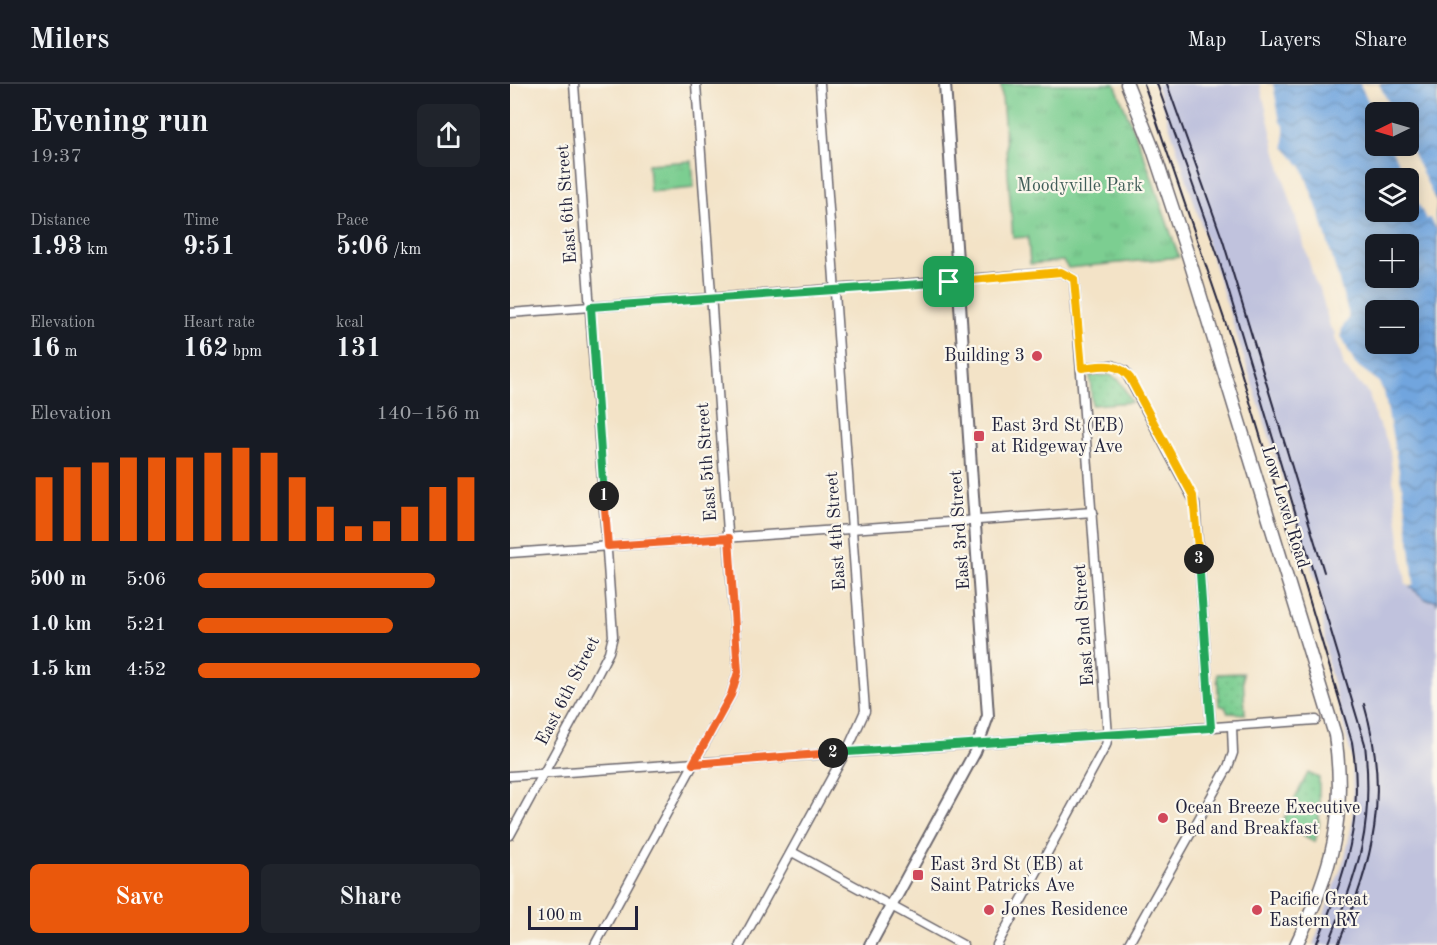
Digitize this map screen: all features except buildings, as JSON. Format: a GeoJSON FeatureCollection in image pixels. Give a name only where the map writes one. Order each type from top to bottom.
{"type":"FeatureCollection","features":[{"type":"Feature","properties":{"kind":"main road","name":"Low Level Road"},"geometry":{"type":"LineString","coordinates":[[1127,84],[1152,149],[1191,265],[1335,735],[1341,786],[1337,837],[1319,899],[1296,945]]}},
{"type":"Feature","properties":{"kind":"street","name":"East 6th Street"},"geometry":{"type":"LineString","coordinates":[[510,835],[612,644],[614,629],[574,84]]}},
{"type":"Feature","properties":{"kind":"street","name":"East 5th Street"},"geometry":{"type":"LineString","coordinates":[[595,945],[731,695],[738,672],[696,84]]}},
{"type":"Feature","properties":{"kind":"street","name":"East 4th Street"},"geometry":{"type":"LineString","coordinates":[[740,945],[792,852],[865,711],[820,84]]}},
{"type":"Feature","properties":{"kind":"street","name":"East 3rd Street"},"geometry":{"type":"LineString","coordinates":[[870,945],[980,742],[989,705],[945,84]]}},
{"type":"Feature","properties":{"kind":"street","name":"East 2nd Street"},"geometry":{"type":"LineString","coordinates":[[959,281],[1061,272],[1071,277],[1076,283],[1108,736],[1106,745],[997,945]]}},
{"type":"Feature","properties":{"kind":"street"},"geometry":{"type":"LineString","coordinates":[[510,313],[959,281]]}},
{"type":"Feature","properties":{"kind":"street"},"geometry":{"type":"LineString","coordinates":[[1082,368],[1112,364],[1125,371],[1193,496],[1211,728]]}},
{"type":"Feature","properties":{"kind":"street"},"geometry":{"type":"LineString","coordinates":[[510,553],[1093,512]]}},
{"type":"Feature","properties":{"kind":"street"},"geometry":{"type":"LineString","coordinates":[[510,776],[1316,720]]}},
{"type":"Feature","properties":{"kind":"street"},"geometry":{"type":"LineString","coordinates":[[1128,945],[1228,767],[1233,753],[1232,727]]}},
{"type":"Feature","properties":{"kind":"street"},"geometry":{"type":"LineString","coordinates":[[792,852],[963,945]]}},
{"type":"Feature","properties":{"kind":"shaded area"},"geometry":{"type":"Polygon","coordinates":[[[1156,84],[1260,84],[1276,153],[1316,285],[1320,289],[1330,327],[1336,334],[1344,367],[1369,394],[1375,416],[1393,453],[1437,604],[1437,945],[1313,945],[1345,857],[1353,820],[1352,758],[1327,660],[1320,594],[1156,84]]]}},
{"type":"Feature","properties":{"kind":"green space","name":"Moodyville Park"},"geometry":{"type":"Polygon","coordinates":[[[1001,84],[1115,84],[1146,161],[1179,257],[1068,268],[1063,261],[1030,264],[1028,237],[1013,238],[1001,84]]]}},
{"type":"Feature","properties":{"kind":"green space"},"geometry":{"type":"Polygon","coordinates":[[[692,161],[694,188],[650,192],[648,164],[692,161]]]}},
{"type":"Feature","properties":{"kind":"green space"},"geometry":{"type":"Polygon","coordinates":[[[1110,375],[1119,380],[1132,402],[1092,405],[1090,376],[1110,375]]]}},
{"type":"Feature","properties":{"kind":"green space"},"geometry":{"type":"Polygon","coordinates":[[[1243,673],[1245,714],[1228,713],[1225,707],[1219,705],[1217,674],[1243,673]]]}},
{"type":"Feature","properties":{"kind":"green space"},"geometry":{"type":"Polygon","coordinates":[[[1308,773],[1319,778],[1319,825],[1315,842],[1282,823],[1308,773]]]}},
{"type":"Feature","properties":{"kind":"water"},"geometry":{"type":"Polygon","coordinates":[[[1268,84],[1437,84],[1437,604],[1436,600],[1427,600],[1410,587],[1398,487],[1378,392],[1350,365],[1336,334],[1342,319],[1296,164],[1284,153],[1268,84]]]}},
{"type":"Feature","properties":{"kind":"pier"},"geometry":{"type":"Polygon","coordinates":[[[1265,84],[1273,84],[1280,122],[1284,126],[1284,147],[1302,167],[1321,219],[1348,312],[1348,319],[1342,328],[1341,336],[1355,364],[1378,381],[1384,392],[1405,503],[1414,584],[1410,587],[1406,584],[1390,453],[1375,393],[1358,374],[1347,367],[1334,336],[1340,315],[1293,166],[1279,150],[1265,84]]]}},
{"type":"Feature","properties":{"kind":"pier"},"geometry":{"type":"Polygon","coordinates":[[[1360,84],[1379,84],[1388,102],[1369,102],[1360,84]]]}},
{"type":"Feature","properties":{"kind":"pier"},"geometry":{"type":"Polygon","coordinates":[[[1395,156],[1414,156],[1437,204],[1435,216],[1437,230],[1430,218],[1426,219],[1419,205],[1419,168],[1401,168],[1395,156]]]}},
{"type":"Feature","properties":{"kind":"railway"},"geometry":{"type":"LineString","coordinates":[[1144,84],[1233,345],[1352,742],[1356,797],[1350,846],[1336,894],[1316,945]]}},
{"type":"Feature","properties":{"kind":"railway"},"geometry":{"type":"LineString","coordinates":[[1157,84],[1218,256],[1365,744],[1367,800],[1362,848],[1328,945]]}},
{"type":"Feature","properties":{"kind":"railway"},"geometry":{"type":"LineString","coordinates":[[1167,84],[1223,241],[1324,572]]}},
{"type":"Feature","properties":{"kind":"railway"},"geometry":{"type":"LineString","coordinates":[[1338,945],[1361,884],[1374,827],[1377,798],[1376,768],[1364,704]]}},
{"type":"Feature","properties":{"kind":"place","name":"Building 3"},"geometry":{"type":"Point","coordinates":[1037,356]}},
{"type":"Feature","properties":{"kind":"place","name":"East 3rd St (EB) at Ridgeway Ave"},"geometry":{"type":"Point","coordinates":[979,436]}},
{"type":"Feature","properties":{"kind":"place","name":"Ocean Breeze Executive Bed and Breakfast"},"geometry":{"type":"Point","coordinates":[1163,818]}},
{"type":"Feature","properties":{"kind":"place","name":"East 3rd St (EB) at Saint Patricks Ave"},"geometry":{"type":"Point","coordinates":[918,875]}},
{"type":"Feature","properties":{"kind":"place","name":"Jones Residence"},"geometry":{"type":"Point","coordinates":[989,910]}},
{"type":"Feature","properties":{"kind":"place","name":"Pacific Great Eastern RY"},"geometry":{"type":"Point","coordinates":[1257,910]}},
{"type":"Feature","properties":{"kind":"route"},"geometry":{"type":"LineString","coordinates":[[1061,272],[1074,279],[1082,368],[1112,364],[1125,371],[1193,496],[1211,728],[980,742],[693,764],[737,680],[738,657],[729,538],[608,546],[591,307],[949,282],[1061,272]]}}]}
